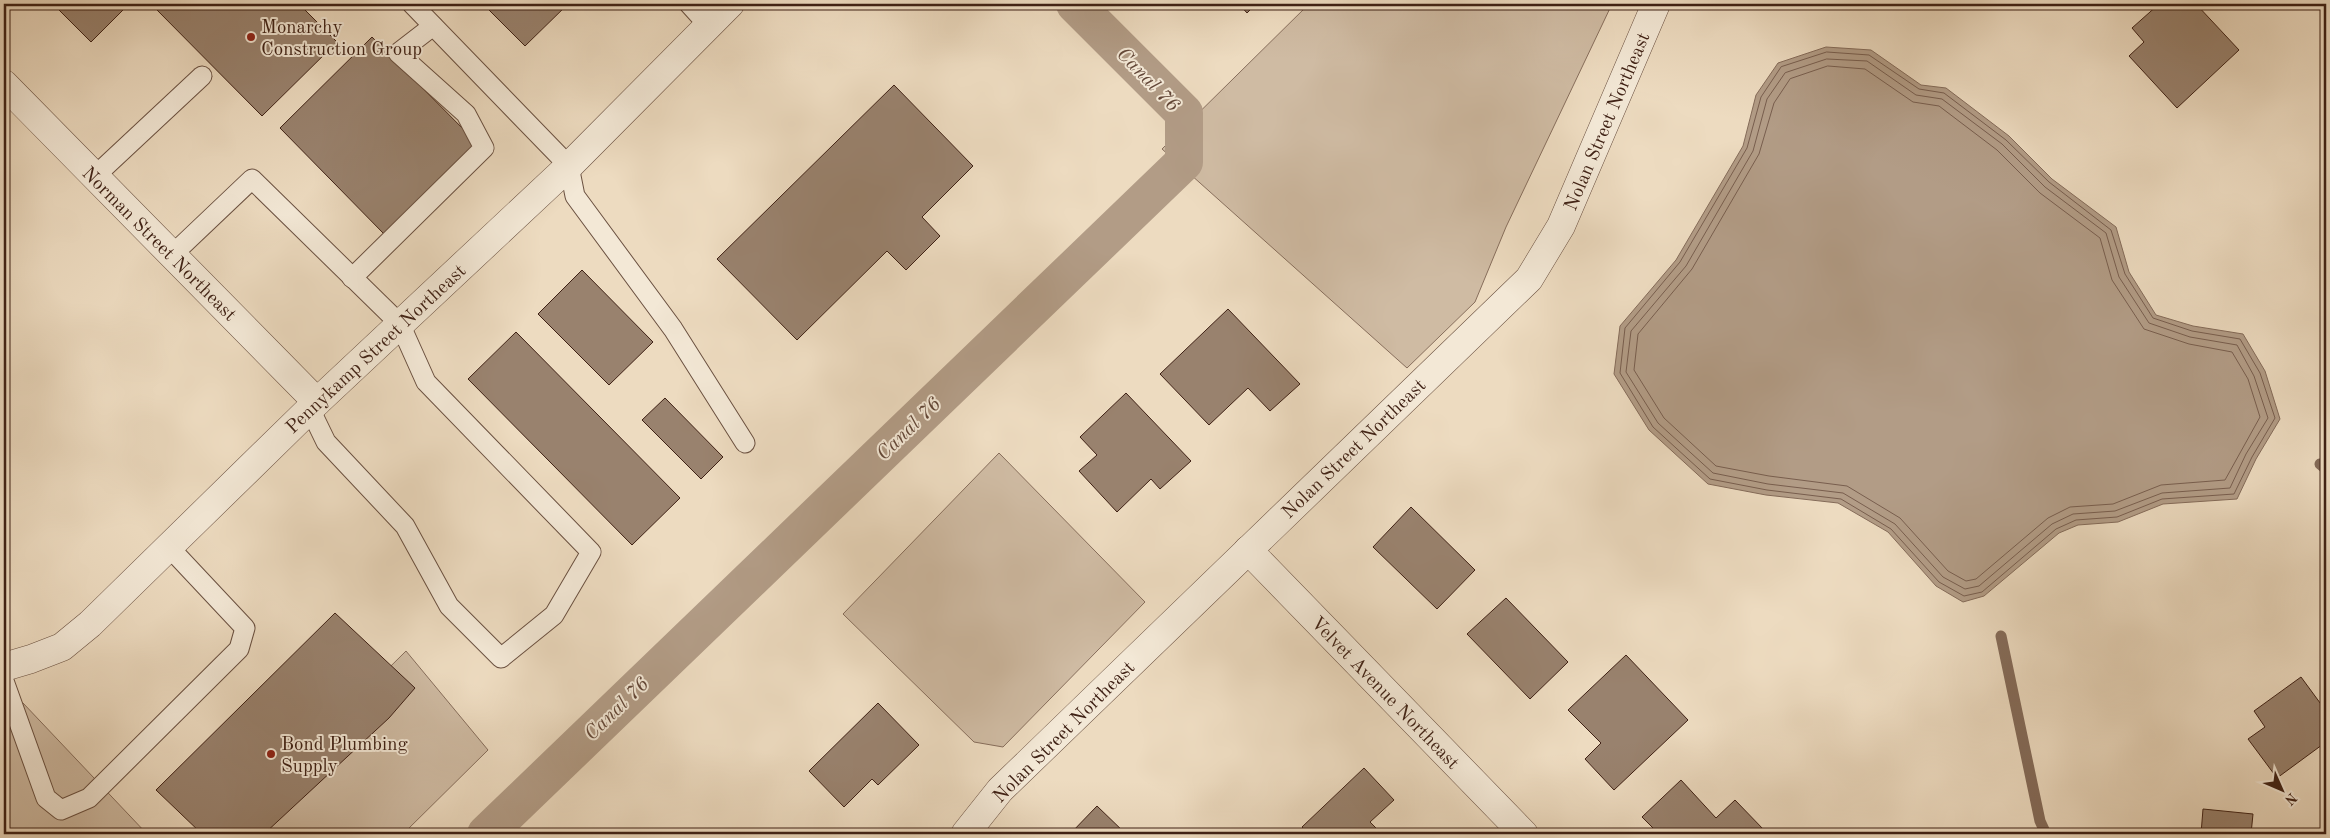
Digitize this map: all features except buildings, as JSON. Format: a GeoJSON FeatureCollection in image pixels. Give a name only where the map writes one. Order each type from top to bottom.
{"type":"FeatureCollection","features":[{"type":"Feature","properties":{"kind":"street","name":"Pennykamp Street Northeast"},"geometry":{"type":"LineString","coordinates":[[4,667],[31,660],[62,647],[90,624],[313,406],[568,166],[730,4]]}},
{"type":"Feature","properties":{"kind":"street","name":"Nolan Street Northeast"},"geometry":{"type":"LineString","coordinates":[[965,834],[1000,790],[1529,279],[1561,226],[1656,4]]}},
{"type":"Feature","properties":{"kind":"street","name":"Norman Street Northeast"},"geometry":{"type":"LineString","coordinates":[[4,84],[172,256],[313,406]]}},
{"type":"Feature","properties":{"kind":"street","name":"Velvet Avenue Northeast"},"geometry":{"type":"LineString","coordinates":[[1248,550],[1524,834]]}},
{"type":"Feature","properties":{"kind":"lane"},"geometry":{"type":"LineString","coordinates":[[412,4],[568,166],[575,196],[673,328],[745,443]]}},
{"type":"Feature","properties":{"kind":"lane"},"geometry":{"type":"LineString","coordinates":[[689,4],[708,25]]}},
{"type":"Feature","properties":{"kind":"lane"},"geometry":{"type":"LineString","coordinates":[[352,278],[484,148],[466,114],[398,53],[434,26]]}},
{"type":"Feature","properties":{"kind":"lane"},"geometry":{"type":"LineString","coordinates":[[95,176],[202,76]]}},
{"type":"Feature","properties":{"kind":"lane"},"geometry":{"type":"LineString","coordinates":[[172,256],[252,180],[400,324],[426,382],[591,552],[554,615],[501,658],[449,606],[405,526],[326,442],[313,406]]}},
{"type":"Feature","properties":{"kind":"lane"},"geometry":{"type":"LineString","coordinates":[[4,681],[46,798],[61,810],[89,798],[239,649],[245,628],[169,547]]}},
{"type":"Feature","properties":{"kind":"shaded area"},"geometry":{"type":"Polygon","coordinates":[[[1309,4],[1612,4],[1506,227],[1475,302],[1407,368],[1162,149],[1309,4]]]}},
{"type":"Feature","properties":{"kind":"shaded area"},"geometry":{"type":"Polygon","coordinates":[[[999,453],[1145,602],[1003,747],[974,742],[843,614],[999,453]]]}},
{"type":"Feature","properties":{"kind":"shaded area"},"geometry":{"type":"Polygon","coordinates":[[[406,651],[488,750],[403,834],[221,834],[406,651]]]}},
{"type":"Feature","properties":{"kind":"shaded area"},"geometry":{"type":"Polygon","coordinates":[[[4,703],[23,703],[147,834],[4,834],[4,703]]]}},
{"type":"Feature","properties":{"kind":"water"},"geometry":{"type":"Polygon","coordinates":[[[1826,47],[1871,50],[1921,85],[1946,88],[2009,136],[2052,179],[2116,227],[2129,272],[2156,315],[2193,326],[2243,334],[2265,371],[2280,419],[2256,459],[2237,499],[2163,504],[2118,522],[2078,525],[2059,533],[1984,596],[1963,602],[1936,586],[1888,532],[1838,503],[1766,495],[1708,484],[1649,430],[1614,374],[1620,326],[1676,260],[1743,146],[1756,95],[1778,63],[1826,47]]]}},
{"type":"Feature","properties":{"kind":"waterway","name":"Canal 76"},"geometry":{"type":"LineString","coordinates":[[486,834],[1184,162],[1184,113],[1075,4]]}},
{"type":"Feature","properties":{"kind":"waterway"},"geometry":{"type":"LineString","coordinates":[[2320,464],[2326,469]]}},
{"type":"Feature","properties":{"kind":"waterway"},"geometry":{"type":"LineString","coordinates":[[2001,636],[2040,821],[2046,834]]}},
{"type":"Feature","properties":{"kind":"place","name":"Monarchy Construction Group"},"geometry":{"type":"Point","coordinates":[251,37]}},
{"type":"Feature","properties":{"kind":"place","name":"Bond Plumbing Supply"},"geometry":{"type":"Point","coordinates":[271,754]}}]}
